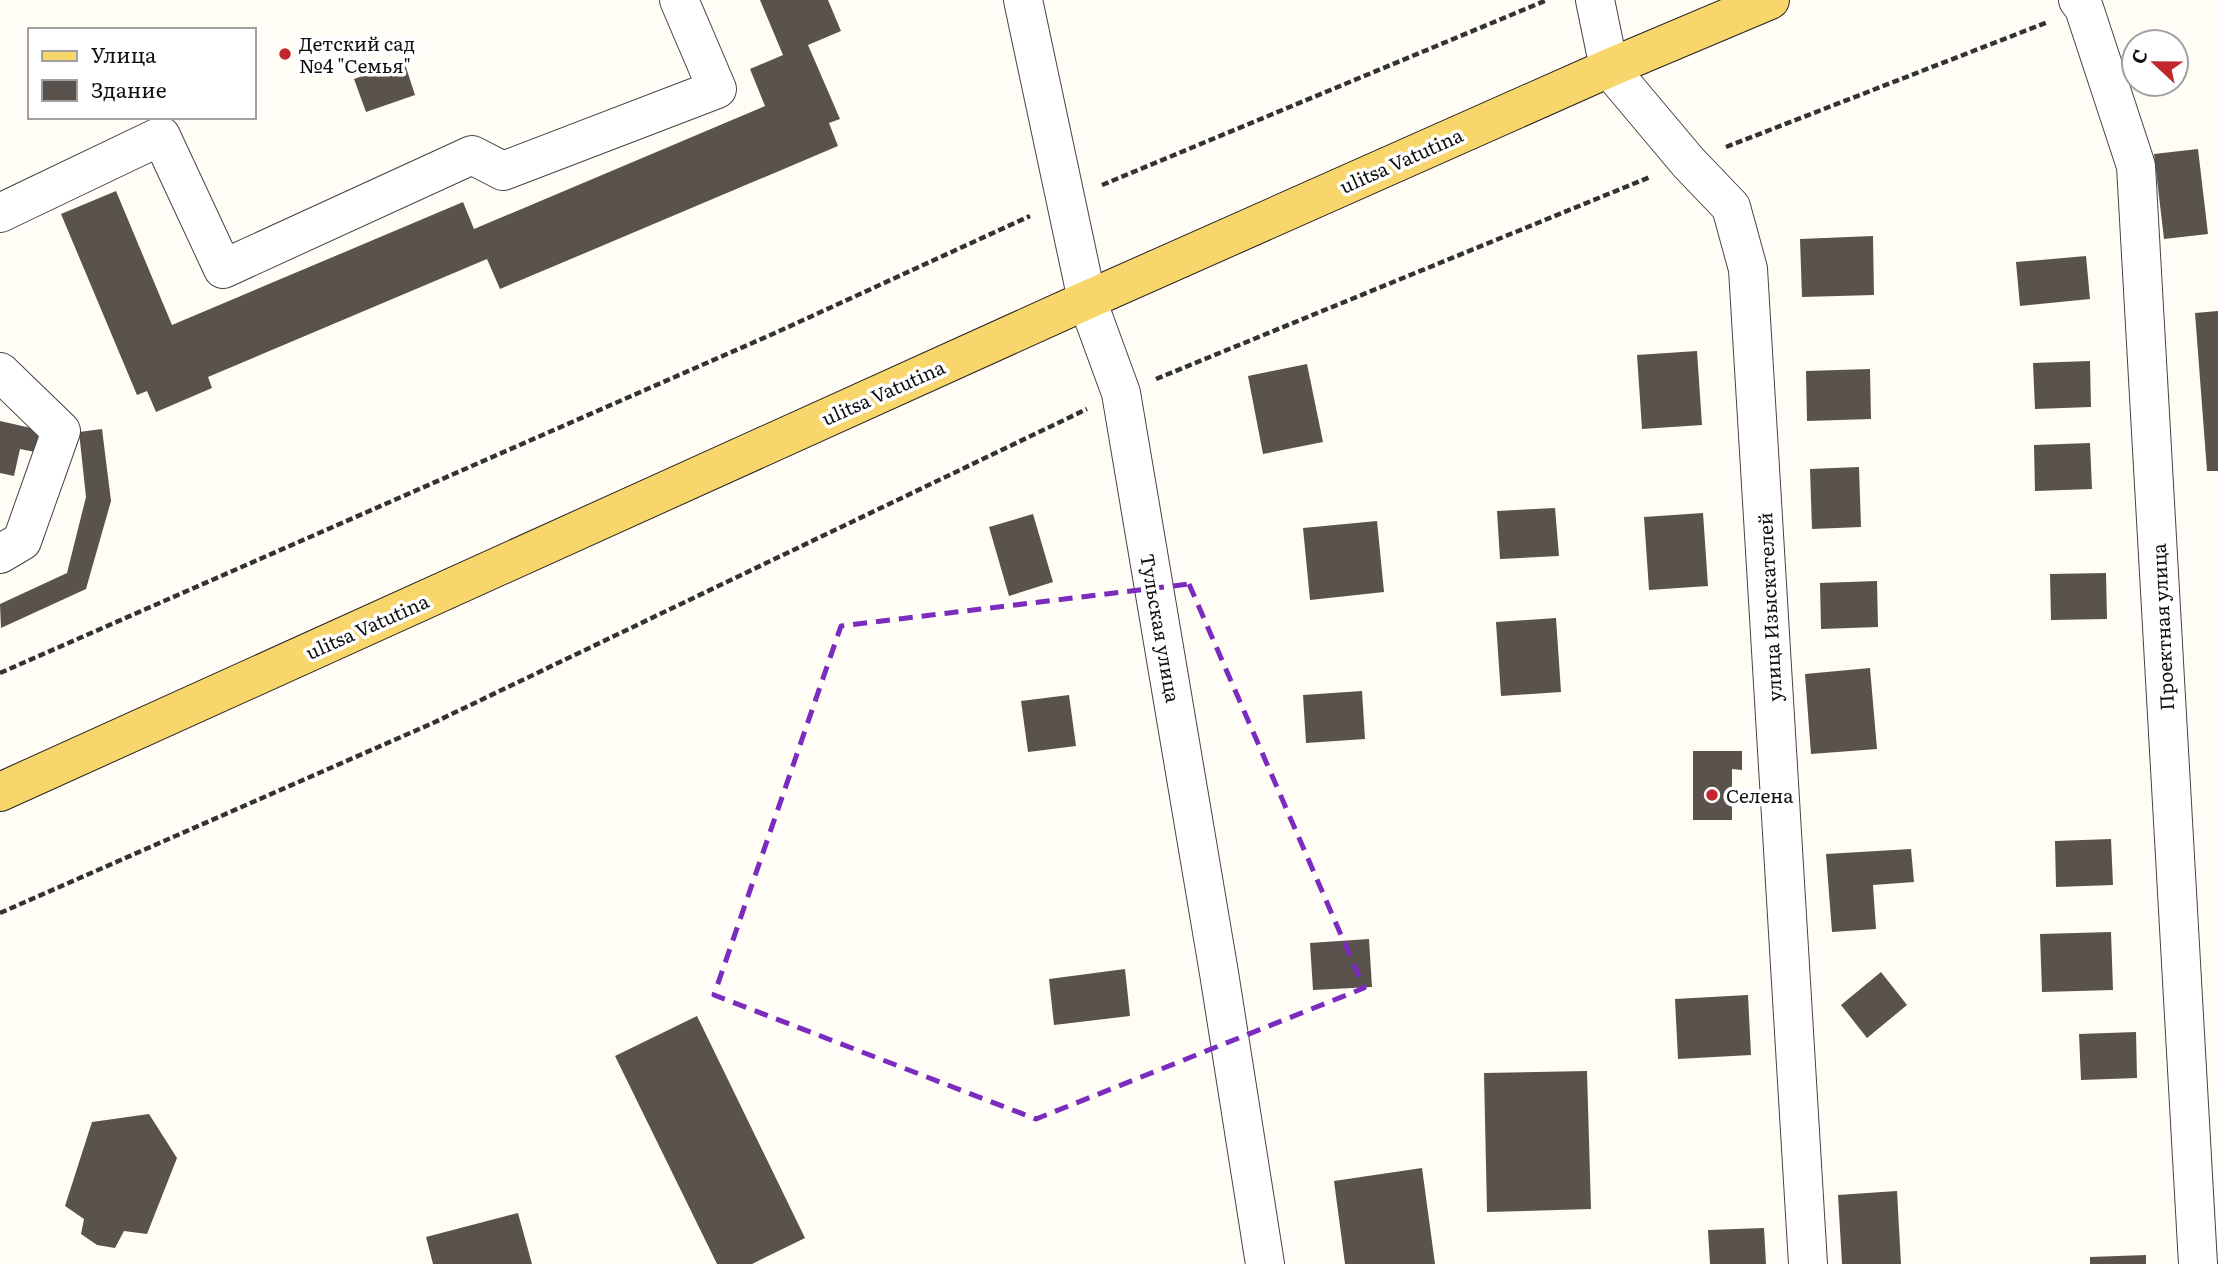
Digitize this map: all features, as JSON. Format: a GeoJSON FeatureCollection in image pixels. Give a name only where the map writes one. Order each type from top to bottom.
{"type":"FeatureCollection","features":[{"type":"Feature","properties":{"kind":"main road","name":"ulitsa Vatutina"},"geometry":{"type":"LineString","coordinates":[[0,792],[1087,300],[1609,68],[1770,0]]}},
{"type":"Feature","properties":{"kind":"street"},"geometry":{"type":"LineString","coordinates":[[0,213],[161,136],[223,269],[472,155],[503,171],[717,89],[679,0]]}},
{"type":"Feature","properties":{"kind":"street","name":"Тульская улица"},"geometry":{"type":"LineString","coordinates":[[1023,0],[1087,300],[1121,393],[1265,1264]]}},
{"type":"Feature","properties":{"kind":"street","name":"улица Изыскателей"},"geometry":{"type":"LineString","coordinates":[[1595,0],[1609,68],[1688,162],[1731,207],[1748,269],[1808,1264]]}},
{"type":"Feature","properties":{"kind":"street","name":"Проектная улица"},"geometry":{"type":"LineString","coordinates":[[2081,4],[2136,166],[2198,1264]]}},
{"type":"Feature","properties":{"kind":"street"},"geometry":{"type":"LineString","coordinates":[[0,372],[61,431],[22,541],[0,554]]}},
{"type":"Feature","properties":{"kind":"path"},"geometry":{"type":"LineString","coordinates":[[0,673],[775,333],[1065,200],[1547,0]]}},
{"type":"Feature","properties":{"kind":"path"},"geometry":{"type":"LineString","coordinates":[[0,913],[433,723],[1121,393],[2081,4]]}},
{"type":"Feature","properties":{"kind":"highlighted area"},"geometry":{"type":"Polygon","coordinates":[[[1189,584],[1364,988],[1036,1119],[714,995],[841,626],[1189,584]]]}},
{"type":"Feature","properties":{"kind":"building"},"geometry":{"type":"Polygon","coordinates":[[[760,0],[828,0],[841,31],[808,45],[840,119],[829,123],[838,146],[500,289],[487,259],[208,377],[212,388],[156,412],[147,391],[137,395],[61,214],[116,191],[172,325],[463,202],[474,229],[765,106],[750,69],[783,55],[760,0]]]}},
{"type":"Feature","properties":{"kind":"building"},"geometry":{"type":"Polygon","coordinates":[[[404,61],[415,95],[366,112],[354,79],[404,61]]]}},
{"type":"Feature","properties":{"kind":"building"},"geometry":{"type":"Polygon","coordinates":[[[2198,149],[2208,234],[2164,239],[2154,154],[2198,149]]]}},
{"type":"Feature","properties":{"kind":"building"},"geometry":{"type":"Polygon","coordinates":[[[1873,236],[1874,295],[1802,297],[1800,239],[1873,236]]]}},
{"type":"Feature","properties":{"kind":"building"},"geometry":{"type":"Polygon","coordinates":[[[2086,256],[2090,299],[2020,306],[2016,262],[2086,256]]]}},
{"type":"Feature","properties":{"kind":"building"},"geometry":{"type":"Polygon","coordinates":[[[2218,311],[2218,471],[2207,471],[2195,313],[2218,311]]]}},
{"type":"Feature","properties":{"kind":"building"},"geometry":{"type":"Polygon","coordinates":[[[1697,351],[1702,425],[1642,429],[1637,355],[1697,351]]]}},
{"type":"Feature","properties":{"kind":"building"},"geometry":{"type":"Polygon","coordinates":[[[2090,361],[2091,407],[2035,409],[2033,363],[2090,361]]]}},
{"type":"Feature","properties":{"kind":"building"},"geometry":{"type":"Polygon","coordinates":[[[1307,364],[1323,442],[1263,454],[1248,376],[1307,364]]]}},
{"type":"Feature","properties":{"kind":"building"},"geometry":{"type":"Polygon","coordinates":[[[1870,369],[1871,419],[1807,421],[1806,371],[1870,369]]]}},
{"type":"Feature","properties":{"kind":"building"},"geometry":{"type":"Polygon","coordinates":[[[0,421],[40,430],[35,452],[20,449],[14,476],[0,473],[0,421]]]}},
{"type":"Feature","properties":{"kind":"building"},"geometry":{"type":"Polygon","coordinates":[[[102,429],[111,501],[86,589],[1,628],[0,604],[67,573],[86,497],[79,432],[102,429]]]}},
{"type":"Feature","properties":{"kind":"building"},"geometry":{"type":"Polygon","coordinates":[[[2090,443],[2092,489],[2035,491],[2034,445],[2090,443]]]}},
{"type":"Feature","properties":{"kind":"building"},"geometry":{"type":"Polygon","coordinates":[[[1859,467],[1861,527],[1812,529],[1810,469],[1859,467]]]}},
{"type":"Feature","properties":{"kind":"building"},"geometry":{"type":"Polygon","coordinates":[[[1555,508],[1559,556],[1500,559],[1497,511],[1555,508]]]}},
{"type":"Feature","properties":{"kind":"building"},"geometry":{"type":"Polygon","coordinates":[[[1703,513],[1708,586],[1649,590],[1644,517],[1703,513]]]}},
{"type":"Feature","properties":{"kind":"building"},"geometry":{"type":"Polygon","coordinates":[[[1033,514],[1053,582],[1009,596],[989,527],[1033,514]]]}},
{"type":"Feature","properties":{"kind":"building"},"geometry":{"type":"Polygon","coordinates":[[[1377,521],[1384,592],[1310,600],[1303,528],[1377,521]]]}},
{"type":"Feature","properties":{"kind":"building"},"geometry":{"type":"Polygon","coordinates":[[[2106,573],[2107,619],[2051,620],[2050,574],[2106,573]]]}},
{"type":"Feature","properties":{"kind":"building"},"geometry":{"type":"Polygon","coordinates":[[[1877,581],[1878,627],[1821,629],[1820,583],[1877,581]]]}},
{"type":"Feature","properties":{"kind":"building"},"geometry":{"type":"Polygon","coordinates":[[[1556,618],[1561,692],[1501,696],[1496,622],[1556,618]]]}},
{"type":"Feature","properties":{"kind":"building"},"geometry":{"type":"Polygon","coordinates":[[[1870,668],[1877,749],[1811,754],[1805,674],[1870,668]]]}},
{"type":"Feature","properties":{"kind":"building"},"geometry":{"type":"Polygon","coordinates":[[[1362,691],[1365,739],[1306,743],[1303,695],[1362,691]]]}},
{"type":"Feature","properties":{"kind":"building"},"geometry":{"type":"Polygon","coordinates":[[[1069,695],[1076,746],[1028,752],[1021,701],[1069,695]]]}},
{"type":"Feature","properties":{"kind":"building","name":"Селена"},"geometry":{"type":"Polygon","coordinates":[[[1693,751],[1742,751],[1742,770],[1732,769],[1732,820],[1693,820],[1693,751]]]}},
{"type":"Feature","properties":{"kind":"building"},"geometry":{"type":"Polygon","coordinates":[[[2111,839],[2113,885],[2056,887],[2055,841],[2111,839]]]}},
{"type":"Feature","properties":{"kind":"building"},"geometry":{"type":"Polygon","coordinates":[[[1911,849],[1914,882],[1873,885],[1876,929],[1832,932],[1826,854],[1911,849]]]}},
{"type":"Feature","properties":{"kind":"building"},"geometry":{"type":"Polygon","coordinates":[[[2111,932],[2113,990],[2042,992],[2040,934],[2111,932]]]}},
{"type":"Feature","properties":{"kind":"building"},"geometry":{"type":"Polygon","coordinates":[[[1369,939],[1372,987],[1313,990],[1310,943],[1369,939]]]}},
{"type":"Feature","properties":{"kind":"building"},"geometry":{"type":"Polygon","coordinates":[[[1125,969],[1130,1016],[1054,1025],[1049,979],[1125,969]]]}},
{"type":"Feature","properties":{"kind":"building"},"geometry":{"type":"Polygon","coordinates":[[[1881,972],[1907,1005],[1867,1038],[1841,1005],[1881,972]]]}},
{"type":"Feature","properties":{"kind":"building"},"geometry":{"type":"Polygon","coordinates":[[[1748,995],[1751,1055],[1678,1059],[1675,999],[1748,995]]]}},
{"type":"Feature","properties":{"kind":"building"},"geometry":{"type":"Polygon","coordinates":[[[697,1016],[805,1238],[752,1264],[717,1264],[615,1056],[697,1016]]]}},
{"type":"Feature","properties":{"kind":"building"},"geometry":{"type":"Polygon","coordinates":[[[2136,1032],[2137,1078],[2081,1080],[2079,1034],[2136,1032]]]}},
{"type":"Feature","properties":{"kind":"building"},"geometry":{"type":"Polygon","coordinates":[[[1587,1071],[1591,1209],[1487,1212],[1484,1073],[1587,1071]]]}},
{"type":"Feature","properties":{"kind":"building"},"geometry":{"type":"Polygon","coordinates":[[[149,1114],[177,1158],[147,1234],[124,1231],[115,1248],[97,1245],[81,1234],[84,1219],[65,1206],[92,1122],[149,1114]]]}},
{"type":"Feature","properties":{"kind":"building"},"geometry":{"type":"Polygon","coordinates":[[[1422,1168],[1435,1264],[1345,1264],[1334,1181],[1422,1168]]]}},
{"type":"Feature","properties":{"kind":"building"},"geometry":{"type":"Polygon","coordinates":[[[1897,1191],[1901,1264],[1842,1264],[1838,1195],[1897,1191]]]}},
{"type":"Feature","properties":{"kind":"building"},"geometry":{"type":"Polygon","coordinates":[[[518,1213],[532,1264],[433,1264],[426,1237],[518,1213]]]}},
{"type":"Feature","properties":{"kind":"building"},"geometry":{"type":"Polygon","coordinates":[[[1764,1228],[1766,1264],[1710,1264],[1708,1230],[1764,1228]]]}},
{"type":"Feature","properties":{"kind":"building"},"geometry":{"type":"Polygon","coordinates":[[[2146,1255],[2146,1264],[2090,1264],[2090,1257],[2146,1255]]]}},
{"type":"Feature","properties":{"kind":"place","name":"Детский сад №4 \"Семья\""},"geometry":{"type":"Point","coordinates":[285,54]}},
{"type":"Feature","properties":{"kind":"place","name":"Селена"},"geometry":{"type":"Point","coordinates":[1712,795]}}]}
